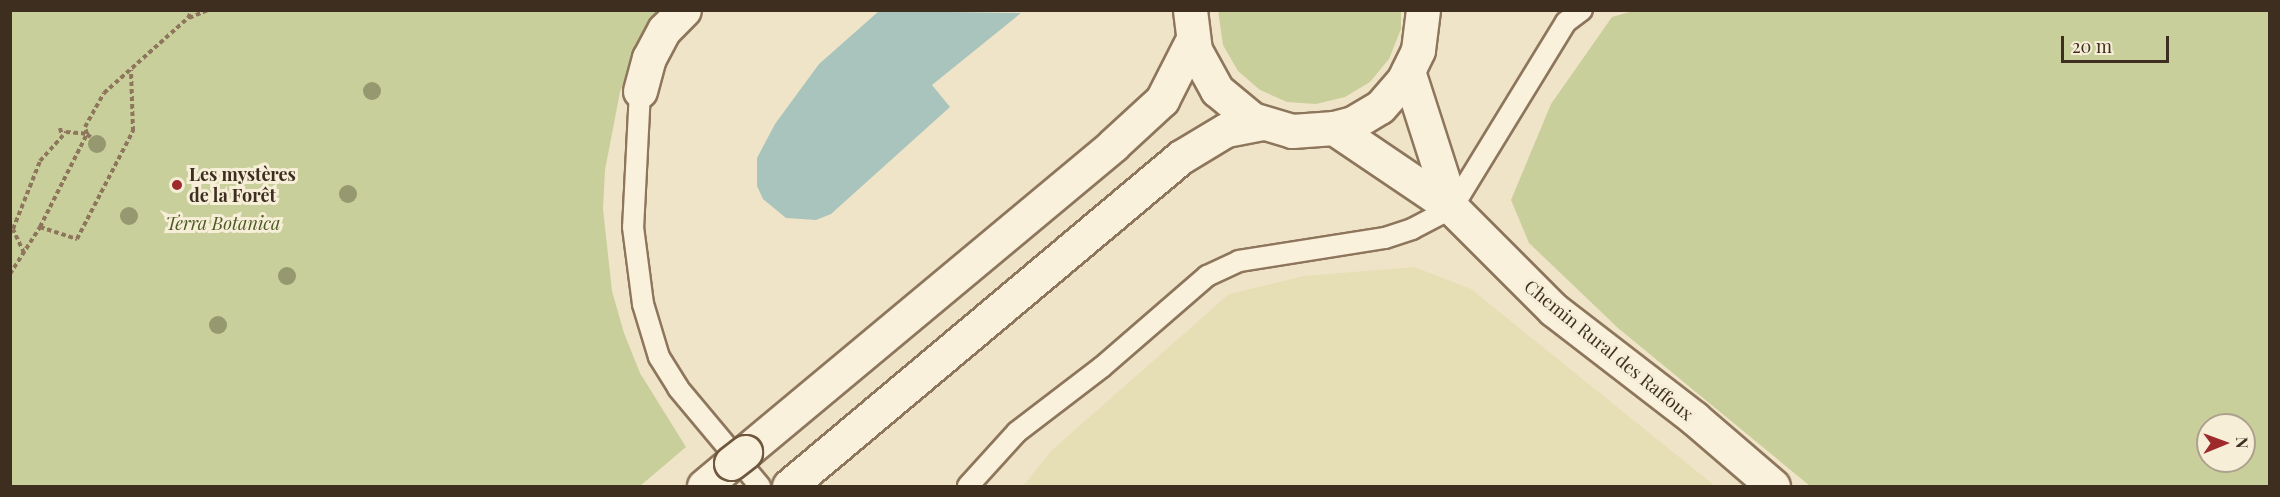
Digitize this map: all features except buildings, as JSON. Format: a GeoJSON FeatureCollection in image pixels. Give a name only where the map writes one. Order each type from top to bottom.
{"type":"FeatureCollection","features":[{"type":"Feature","properties":{"kind":"main road"},"geometry":{"type":"LineString","coordinates":[[640,91],[649,58],[664,30],[684,10]]}},
{"type":"Feature","properties":{"kind":"main road"},"geometry":{"type":"LineString","coordinates":[[1191,25],[1199,61],[1217,90],[1233,106],[1262,123],[1292,131],[1334,128],[1353,123],[1380,107],[1408,71],[1418,50],[1426,12]]}},
{"type":"Feature","properties":{"kind":"main road"},"geometry":{"type":"LineString","coordinates":[[704,486],[1113,145],[1162,100],[1191,25]]}},
{"type":"Feature","properties":{"kind":"main road","name":"Chemin Rural des Raffoux"},"geometry":{"type":"LineString","coordinates":[[1408,71],[1452,207]]}},
{"type":"Feature","properties":{"kind":"main road"},"geometry":{"type":"LineString","coordinates":[[789,486],[1181,157],[1226,130],[1262,123]]}},
{"type":"Feature","properties":{"kind":"main road","name":"Chemin Rural des Raffoux"},"geometry":{"type":"LineString","coordinates":[[1334,128],[1452,207],[1554,310],[1694,418],[1773,486]]}},
{"type":"Feature","properties":{"kind":"lane"},"geometry":{"type":"LineString","coordinates":[[968,486],[1017,432],[1102,367],[1207,276],[1239,261],[1385,238],[1412,229],[1452,207],[1560,31],[1582,10]]}},
{"type":"Feature","properties":{"kind":"lane"},"geometry":{"type":"LineString","coordinates":[[640,91],[633,227],[643,304],[659,357],[678,388],[760,486]]}},
{"type":"Feature","properties":{"kind":"path"},"geometry":{"type":"LineString","coordinates":[[188,18],[192,10]]}},
{"type":"Feature","properties":{"kind":"path"},"geometry":{"type":"LineString","coordinates":[[96,142],[87,134],[85,127],[104,93],[188,18],[208,10]]}},
{"type":"Feature","properties":{"kind":"path"},"geometry":{"type":"LineString","coordinates":[[40,227],[77,239],[133,131],[130,70]]}},
{"type":"Feature","properties":{"kind":"path"},"geometry":{"type":"LineString","coordinates":[[60,128],[62,136]]}},
{"type":"Feature","properties":{"kind":"path"},"geometry":{"type":"LineString","coordinates":[[24,254],[13,229],[40,161],[66,132],[87,134]]}},
{"type":"Feature","properties":{"kind":"path"},"geometry":{"type":"LineString","coordinates":[[10,274],[40,227],[87,134]]}},
{"type":"Feature","properties":{"kind":"shaded area"},"geometry":{"type":"Polygon","coordinates":[[[1414,267],[1471,289],[1715,486],[1023,486],[1051,451],[1229,294],[1304,276],[1414,267]]]}},
{"type":"Feature","properties":{"kind":"green space"},"geometry":{"type":"Polygon","coordinates":[[[1218,10],[1401,11],[1401,29],[1389,59],[1370,82],[1345,97],[1316,104],[1287,102],[1260,90],[1238,71],[1223,45],[1218,10]]]}},
{"type":"Feature","properties":{"kind":"green space","name":"Terra Botanica"},"geometry":{"type":"Polygon","coordinates":[[[10,11],[669,11],[633,56],[620,92],[605,170],[603,209],[612,291],[624,333],[640,373],[686,447],[640,486],[11,486],[10,11]]]}},
{"type":"Feature","properties":{"kind":"green space"},"geometry":{"type":"Polygon","coordinates":[[[1633,11],[2269,11],[2269,486],[1810,486],[1618,328],[1529,243],[1511,200],[1551,104],[1612,17],[1633,11]]]}},
{"type":"Feature","properties":{"kind":"water"},"geometry":{"type":"Polygon","coordinates":[[[879,11],[1021,13],[932,85],[950,107],[831,214],[816,220],[786,218],[763,199],[757,186],[757,158],[775,124],[819,64],[879,11]]]}},
{"type":"Feature","properties":{"kind":"place","name":"Les mystères de la Forêt"},"geometry":{"type":"Point","coordinates":[177,185]}}]}
